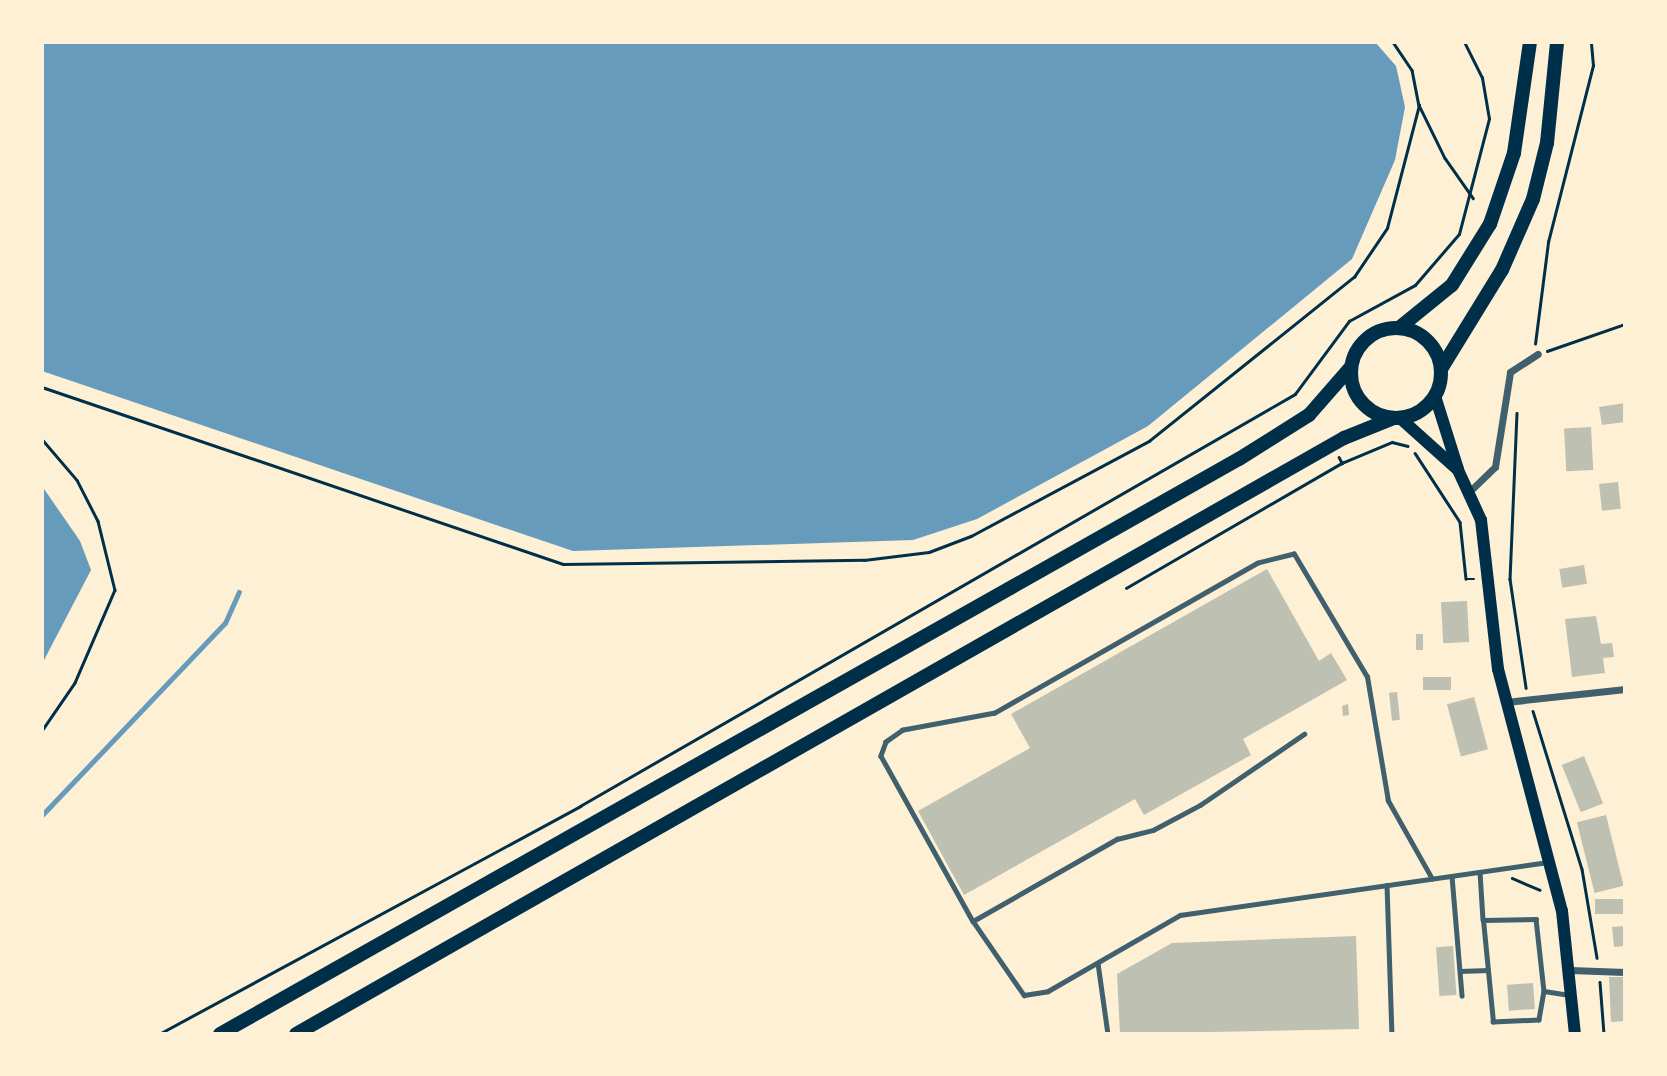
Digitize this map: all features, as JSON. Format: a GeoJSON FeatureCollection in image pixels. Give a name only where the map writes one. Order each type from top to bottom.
{"type":"FeatureCollection","features":[{"type":"Feature","properties":{"kind":"main road"},"geometry":{"type":"LineString","coordinates":[[220,1034],[1309,415],[1350,368],[1365,339],[1399,328],[1452,285],[1490,224],[1514,153],[1530,42]]}},
{"type":"Feature","properties":{"kind":"main road"},"geometry":{"type":"LineString","coordinates":[[296,1034],[1331,446],[1424,409],[1435,396],[1441,369],[1502,270],[1533,199],[1549,133],[1557,42]]}},
{"type":"Feature","properties":{"kind":"main road"},"geometry":{"type":"LineString","coordinates":[[1399,328],[1424,338],[1441,369]]}},
{"type":"Feature","properties":{"kind":"main road"},"geometry":{"type":"LineString","coordinates":[[1350,368],[1363,405],[1396,419],[1458,470]]}},
{"type":"Feature","properties":{"kind":"main road"},"geometry":{"type":"LineString","coordinates":[[1435,396],[1458,470],[1471,490],[1485,534],[1506,702],[1550,862],[1570,970],[1575,1034]]}},
{"type":"Feature","properties":{"kind":"street"},"geometry":{"type":"LineString","coordinates":[[1471,490],[1495,467],[1510,372],[1535,355]]}},
{"type":"Feature","properties":{"kind":"street"},"geometry":{"type":"LineString","coordinates":[[1506,702],[1625,689]]}},
{"type":"Feature","properties":{"kind":"street"},"geometry":{"type":"LineString","coordinates":[[1570,970],[1625,972]]}},
{"type":"Feature","properties":{"kind":"lane"},"geometry":{"type":"LineString","coordinates":[[1432,879],[1388,801],[1367,677],[1352,645],[1302,558],[1283,554],[995,713],[903,730],[886,742],[883,770],[973,920],[1024,995],[1048,991],[1180,915],[1387,885],[1432,879],[1550,862]]}},
{"type":"Feature","properties":{"kind":"lane"},"geometry":{"type":"LineString","coordinates":[[973,920],[1117,839],[1153,830],[1248,778],[1304,734]]}},
{"type":"Feature","properties":{"kind":"lane"},"geometry":{"type":"LineString","coordinates":[[1480,872],[1483,920],[1493,1022],[1539,1020],[1545,991],[1536,919],[1483,920]]}},
{"type":"Feature","properties":{"kind":"lane"},"geometry":{"type":"LineString","coordinates":[[1452,876],[1462,996]]}},
{"type":"Feature","properties":{"kind":"lane"},"geometry":{"type":"LineString","coordinates":[[1387,885],[1392,1034]]}},
{"type":"Feature","properties":{"kind":"lane"},"geometry":{"type":"LineString","coordinates":[[1098,962],[1108,1034]]}},
{"type":"Feature","properties":{"kind":"lane"},"geometry":{"type":"LineString","coordinates":[[1460,971],[1488,970]]}},
{"type":"Feature","properties":{"kind":"lane"},"geometry":{"type":"LineString","coordinates":[[1545,991],[1572,996]]}},
{"type":"Feature","properties":{"kind":"path"},"geometry":{"type":"LineString","coordinates":[[1393,42],[1412,70],[1419,105],[1473,198]]}},
{"type":"Feature","properties":{"kind":"path"},"geometry":{"type":"LineString","coordinates":[[1591,42],[1593,66],[1548,242],[1535,355],[1625,324]]}},
{"type":"Feature","properties":{"kind":"path"},"geometry":{"type":"LineString","coordinates":[[159,1034],[580,806],[1295,394],[1349,321],[1415,285],[1441,261],[1473,198],[1489,120],[1482,78],[1466,43]]}},
{"type":"Feature","properties":{"kind":"path"},"geometry":{"type":"LineString","coordinates":[[42,387],[563,564],[864,560],[929,552],[971,536],[1149,441],[1354,277],[1387,228],[1419,105]]}},
{"type":"Feature","properties":{"kind":"path"},"geometry":{"type":"LineString","coordinates":[[1295,394],[1309,415]]}},
{"type":"Feature","properties":{"kind":"path"},"geometry":{"type":"LineString","coordinates":[[1518,402],[1510,579],[1528,699],[1581,869],[1599,970],[1604,1034]]}},
{"type":"Feature","properties":{"kind":"path"},"geometry":{"type":"LineString","coordinates":[[42,439],[77,481],[98,521],[115,590],[75,683],[42,731]]}},
{"type":"Feature","properties":{"kind":"path"},"geometry":{"type":"LineString","coordinates":[[1126,589],[1342,463],[1385,443],[1411,448],[1460,522],[1466,579]]}},
{"type":"Feature","properties":{"kind":"path"},"geometry":{"type":"LineString","coordinates":[[1331,446],[1342,463]]}},
{"type":"Feature","properties":{"kind":"water"},"geometry":{"type":"Polygon","coordinates":[[[42,42],[1375,42],[1396,66],[1405,107],[1395,160],[1352,259],[1148,426],[977,519],[913,540],[573,551],[42,371],[42,42]]]}},
{"type":"Feature","properties":{"kind":"water"},"geometry":{"type":"Polygon","coordinates":[[[42,486],[80,541],[91,570],[42,664],[42,486]]]}},
{"type":"Feature","properties":{"kind":"building"},"geometry":{"type":"Polygon","coordinates":[[[1625,403],[1625,422],[1602,425],[1599,407],[1625,403]]]}},
{"type":"Feature","properties":{"kind":"building"},"geometry":{"type":"Polygon","coordinates":[[[1591,427],[1593,470],[1566,471],[1564,428],[1591,427]]]}},
{"type":"Feature","properties":{"kind":"building"},"geometry":{"type":"Polygon","coordinates":[[[1618,482],[1621,509],[1602,511],[1599,484],[1618,482]]]}},
{"type":"Feature","properties":{"kind":"building"},"geometry":{"type":"Polygon","coordinates":[[[1584,565],[1587,584],[1562,588],[1559,569],[1584,565]]]}},
{"type":"Feature","properties":{"kind":"building"},"geometry":{"type":"Polygon","coordinates":[[[1267,569],[1319,661],[1331,653],[1347,680],[1243,739],[1251,755],[1144,815],[1135,799],[964,895],[918,811],[1030,748],[1011,714],[1267,569]]]}},
{"type":"Feature","properties":{"kind":"building"},"geometry":{"type":"Polygon","coordinates":[[[1467,601],[1469,642],[1443,643],[1441,602],[1467,601]]]}},
{"type":"Feature","properties":{"kind":"building"},"geometry":{"type":"Polygon","coordinates":[[[1596,616],[1601,644],[1612,643],[1614,657],[1603,658],[1605,673],[1572,677],[1565,619],[1596,616]]]}},
{"type":"Feature","properties":{"kind":"building"},"geometry":{"type":"Polygon","coordinates":[[[1416,634],[1423,634],[1423,650],[1416,650],[1416,634]]]}},
{"type":"Feature","properties":{"kind":"building"},"geometry":{"type":"Polygon","coordinates":[[[1423,677],[1451,677],[1451,690],[1423,690],[1423,677]]]}},
{"type":"Feature","properties":{"kind":"building"},"geometry":{"type":"Polygon","coordinates":[[[1397,692],[1400,720],[1392,721],[1389,693],[1397,692]]]}},
{"type":"Feature","properties":{"kind":"building"},"geometry":{"type":"Polygon","coordinates":[[[1474,697],[1488,749],[1461,756],[1447,704],[1474,697]]]}},
{"type":"Feature","properties":{"kind":"building"},"geometry":{"type":"Polygon","coordinates":[[[1348,704],[1349,715],[1343,716],[1342,706],[1348,704]]]}},
{"type":"Feature","properties":{"kind":"building"},"geometry":{"type":"Polygon","coordinates":[[[1584,756],[1603,803],[1581,812],[1562,765],[1584,756]]]}},
{"type":"Feature","properties":{"kind":"building"},"geometry":{"type":"Polygon","coordinates":[[[1606,815],[1624,886],[1595,893],[1577,822],[1606,815]]]}},
{"type":"Feature","properties":{"kind":"building"},"geometry":{"type":"Polygon","coordinates":[[[1595,899],[1625,899],[1625,914],[1595,914],[1595,899]]]}},
{"type":"Feature","properties":{"kind":"building"},"geometry":{"type":"Polygon","coordinates":[[[1625,926],[1625,946],[1614,947],[1612,927],[1625,926]]]}},
{"type":"Feature","properties":{"kind":"building"},"geometry":{"type":"Polygon","coordinates":[[[1356,936],[1359,1029],[1120,1034],[1117,974],[1172,943],[1356,936]]]}},
{"type":"Feature","properties":{"kind":"building"},"geometry":{"type":"Polygon","coordinates":[[[1453,946],[1456,995],[1439,996],[1436,947],[1453,946]]]}},
{"type":"Feature","properties":{"kind":"building"},"geometry":{"type":"Polygon","coordinates":[[[1609,977],[1625,977],[1625,1021],[1611,1022],[1609,977]]]}},
{"type":"Feature","properties":{"kind":"building"},"geometry":{"type":"Polygon","coordinates":[[[1533,983],[1535,1009],[1509,1011],[1507,985],[1533,983]]]}},
{"type":"Feature","properties":{"kind":"waterway"},"geometry":{"type":"LineString","coordinates":[[42,815],[225,623],[239,592]]}}]}
